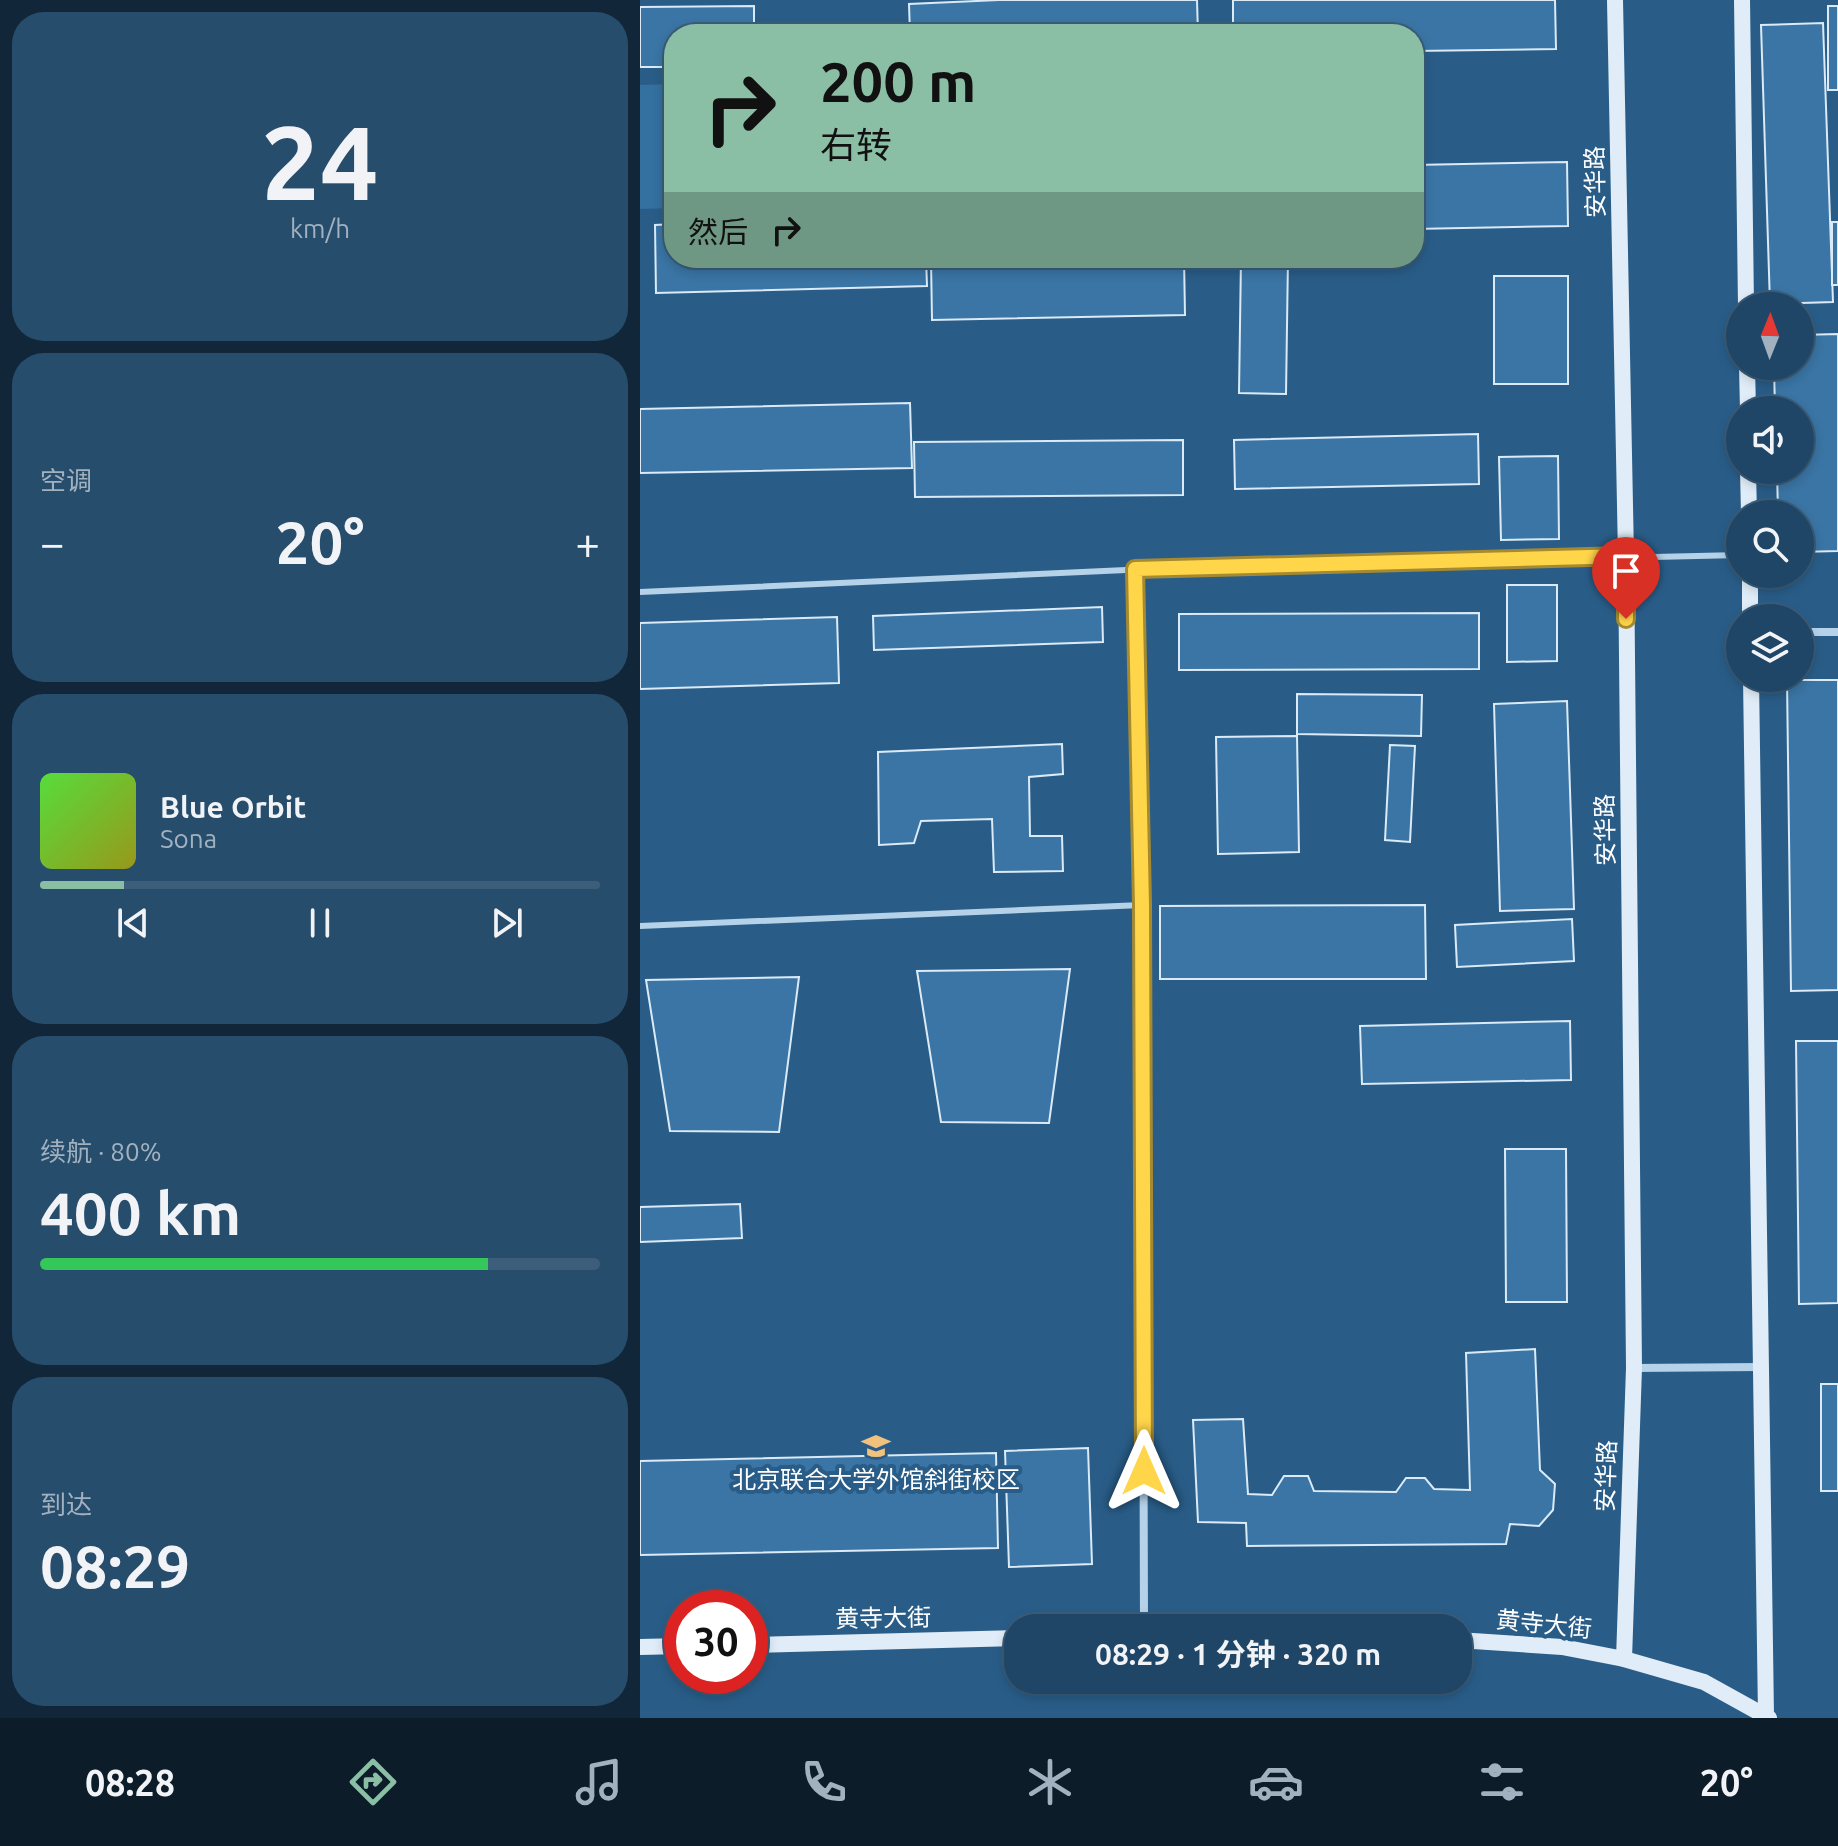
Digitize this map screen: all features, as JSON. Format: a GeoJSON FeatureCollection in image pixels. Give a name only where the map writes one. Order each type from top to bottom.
{"type":"FeatureCollection","features":[{"type":"Feature","properties":{"kind":"street","name":"安华路"},"geometry":{"type":"LineString","coordinates":[[1615,0],[1626,556],[1634,1368],[1624,1659]]}},
{"type":"Feature","properties":{"kind":"street"},"geometry":{"type":"LineString","coordinates":[[1742,0],[1746,292]]}},
{"type":"Feature","properties":{"kind":"street"},"geometry":{"type":"LineString","coordinates":[[1135,569],[1142,905],[1144,1614]]}},
{"type":"Feature","properties":{"kind":"street"},"geometry":{"type":"LineString","coordinates":[[1814,632],[1838,632]]}},
{"type":"Feature","properties":{"kind":"street"},"geometry":{"type":"LineString","coordinates":[[1751,692],[1767,1717]]}},
{"type":"Feature","properties":{"kind":"street"},"geometry":{"type":"LineString","coordinates":[[1634,1368],[1760,1367]]}},
{"type":"Feature","properties":{"kind":"street","name":"黄寺大街"},"geometry":{"type":"LineString","coordinates":[[768,1645],[1004,1638]]}},
{"type":"Feature","properties":{"kind":"street","name":"黄寺大街"},"geometry":{"type":"LineString","coordinates":[[1472,1641],[1562,1647],[1624,1659],[1704,1682],[1767,1717]]}},
{"type":"Feature","properties":{"kind":"street"},"geometry":{"type":"LineString","coordinates":[[640,1647],[664,1646]]}},
{"type":"Feature","properties":{"kind":"lane"},"geometry":{"type":"LineString","coordinates":[[640,592],[1135,569],[1726,555]]}},
{"type":"Feature","properties":{"kind":"lane"},"geometry":{"type":"LineString","coordinates":[[640,926],[1142,905]]}},
{"type":"Feature","properties":{"kind":"shaded area"},"geometry":{"type":"Polygon","coordinates":[[[664,84],[664,208],[640,209],[640,85],[664,84]]]}},
{"type":"Feature","properties":{"kind":"building"},"geometry":{"type":"Polygon","coordinates":[[[999,0],[1197,0],[1198,24],[910,24],[909,4],[999,0]]]}},
{"type":"Feature","properties":{"kind":"building"},"geometry":{"type":"Polygon","coordinates":[[[1233,0],[1555,0],[1556,49],[1424,51],[1424,24],[1233,24],[1233,0]]]}},
{"type":"Feature","properties":{"kind":"building"},"geometry":{"type":"Polygon","coordinates":[[[754,6],[754,24],[664,24],[664,67],[640,67],[640,7],[754,6]]]}},
{"type":"Feature","properties":{"kind":"building"},"geometry":{"type":"Polygon","coordinates":[[[1828,6],[1838,6],[1838,90],[1828,90],[1828,6]]]}},
{"type":"Feature","properties":{"kind":"building"},"geometry":{"type":"Polygon","coordinates":[[[1823,23],[1833,302],[1814,303],[1814,292],[1770,292],[1761,25],[1823,23]]]}},
{"type":"Feature","properties":{"kind":"building"},"geometry":{"type":"Polygon","coordinates":[[[1567,162],[1568,226],[1424,229],[1424,165],[1567,162]]]}},
{"type":"Feature","properties":{"kind":"building"},"geometry":{"type":"Polygon","coordinates":[[[1832,222],[1838,222],[1838,285],[1832,285],[1832,222]]]}},
{"type":"Feature","properties":{"kind":"building"},"geometry":{"type":"Polygon","coordinates":[[[655,225],[664,225],[664,268],[926,268],[927,286],[656,293],[655,225]]]}},
{"type":"Feature","properties":{"kind":"building"},"geometry":{"type":"Polygon","coordinates":[[[931,268],[1184,268],[1185,315],[932,320],[931,268]]]}},
{"type":"Feature","properties":{"kind":"building"},"geometry":{"type":"Polygon","coordinates":[[[1241,268],[1288,268],[1286,394],[1239,393],[1241,268]]]}},
{"type":"Feature","properties":{"kind":"building"},"geometry":{"type":"Polygon","coordinates":[[[1494,276],[1568,276],[1568,384],[1494,384],[1494,276]]]}},
{"type":"Feature","properties":{"kind":"building"},"geometry":{"type":"Polygon","coordinates":[[[1838,334],[1838,551],[1814,552],[1814,500],[1778,500],[1777,484],[1814,484],[1814,396],[1775,396],[1774,380],[1814,380],[1814,335],[1838,334]]]}},
{"type":"Feature","properties":{"kind":"building"},"geometry":{"type":"Polygon","coordinates":[[[910,403],[912,468],[640,473],[640,409],[910,403]]]}},
{"type":"Feature","properties":{"kind":"building"},"geometry":{"type":"Polygon","coordinates":[[[1478,434],[1479,484],[1235,489],[1234,440],[1478,434]]]}},
{"type":"Feature","properties":{"kind":"building"},"geometry":{"type":"Polygon","coordinates":[[[1183,440],[1183,495],[915,497],[914,442],[1183,440]]]}},
{"type":"Feature","properties":{"kind":"building"},"geometry":{"type":"Polygon","coordinates":[[[1558,456],[1559,539],[1501,540],[1499,457],[1558,456]]]}},
{"type":"Feature","properties":{"kind":"building"},"geometry":{"type":"Polygon","coordinates":[[[1507,585],[1557,585],[1557,661],[1507,662],[1507,585]]]}},
{"type":"Feature","properties":{"kind":"building"},"geometry":{"type":"Polygon","coordinates":[[[1102,607],[1103,642],[874,650],[873,616],[1102,607]]]}},
{"type":"Feature","properties":{"kind":"building"},"geometry":{"type":"Polygon","coordinates":[[[1479,613],[1479,669],[1179,670],[1179,614],[1479,613]]]}},
{"type":"Feature","properties":{"kind":"building"},"geometry":{"type":"Polygon","coordinates":[[[837,617],[839,683],[640,689],[640,623],[837,617]]]}},
{"type":"Feature","properties":{"kind":"building"},"geometry":{"type":"Polygon","coordinates":[[[1814,680],[1838,680],[1838,990],[1791,991],[1787,692],[1814,692],[1814,680]]]}},
{"type":"Feature","properties":{"kind":"building"},"geometry":{"type":"Polygon","coordinates":[[[1297,694],[1422,695],[1421,736],[1297,734],[1297,694]]]}},
{"type":"Feature","properties":{"kind":"building"},"geometry":{"type":"Polygon","coordinates":[[[1567,701],[1574,909],[1500,911],[1494,704],[1567,701]]]}},
{"type":"Feature","properties":{"kind":"building"},"geometry":{"type":"Polygon","coordinates":[[[1297,736],[1299,852],[1218,854],[1216,737],[1297,736]]]}},
{"type":"Feature","properties":{"kind":"building"},"geometry":{"type":"Polygon","coordinates":[[[1062,744],[1063,774],[1029,777],[1030,836],[1062,836],[1063,871],[994,872],[992,819],[921,821],[914,843],[879,845],[878,752],[1062,744]]]}},
{"type":"Feature","properties":{"kind":"building"},"geometry":{"type":"Polygon","coordinates":[[[1390,745],[1415,746],[1410,842],[1385,840],[1390,745]]]}},
{"type":"Feature","properties":{"kind":"building"},"geometry":{"type":"Polygon","coordinates":[[[1425,905],[1426,979],[1160,979],[1160,906],[1425,905]]]}},
{"type":"Feature","properties":{"kind":"building"},"geometry":{"type":"Polygon","coordinates":[[[1572,919],[1574,961],[1457,967],[1455,925],[1572,919]]]}},
{"type":"Feature","properties":{"kind":"building"},"geometry":{"type":"Polygon","coordinates":[[[1070,969],[1049,1123],[941,1122],[917,971],[1070,969]]]}},
{"type":"Feature","properties":{"kind":"building"},"geometry":{"type":"Polygon","coordinates":[[[799,977],[779,1132],[670,1131],[646,980],[799,977]]]}},
{"type":"Feature","properties":{"kind":"building"},"geometry":{"type":"Polygon","coordinates":[[[1570,1021],[1571,1080],[1362,1084],[1360,1026],[1570,1021]]]}},
{"type":"Feature","properties":{"kind":"building"},"geometry":{"type":"Polygon","coordinates":[[[1796,1041],[1838,1041],[1838,1303],[1799,1304],[1796,1041]]]}},
{"type":"Feature","properties":{"kind":"building"},"geometry":{"type":"Polygon","coordinates":[[[1505,1149],[1566,1149],[1567,1302],[1506,1302],[1505,1149]]]}},
{"type":"Feature","properties":{"kind":"building"},"geometry":{"type":"Polygon","coordinates":[[[740,1204],[742,1238],[640,1242],[640,1207],[740,1204]]]}},
{"type":"Feature","properties":{"kind":"building"},"geometry":{"type":"Polygon","coordinates":[[[1535,1349],[1540,1470],[1555,1484],[1553,1510],[1539,1526],[1510,1524],[1506,1544],[1247,1546],[1246,1523],[1198,1522],[1193,1420],[1243,1419],[1248,1494],[1272,1495],[1284,1476],[1308,1476],[1314,1491],[1396,1492],[1406,1478],[1425,1478],[1434,1489],[1470,1490],[1466,1353],[1535,1349]]]}},
{"type":"Feature","properties":{"kind":"building"},"geometry":{"type":"Polygon","coordinates":[[[1821,1384],[1838,1384],[1838,1491],[1821,1491],[1821,1384]]]}},
{"type":"Feature","properties":{"kind":"building"},"geometry":{"type":"Polygon","coordinates":[[[1088,1448],[1092,1564],[1009,1567],[1005,1451],[1088,1448]]]}},
{"type":"Feature","properties":{"kind":"building"},"geometry":{"type":"Polygon","coordinates":[[[996,1453],[998,1548],[640,1555],[640,1461],[996,1453]]]}},
{"type":"Feature","properties":{"kind":"place","name":"北京联合大学外馆斜街校区"},"geometry":{"type":"Point","coordinates":[876,1446]}},
{"type":"Feature","properties":{"kind":"route"},"geometry":{"type":"LineString","coordinates":[[1144,1471],[1142,905],[1135,569],[1626,556],[1626,619]]}}]}
